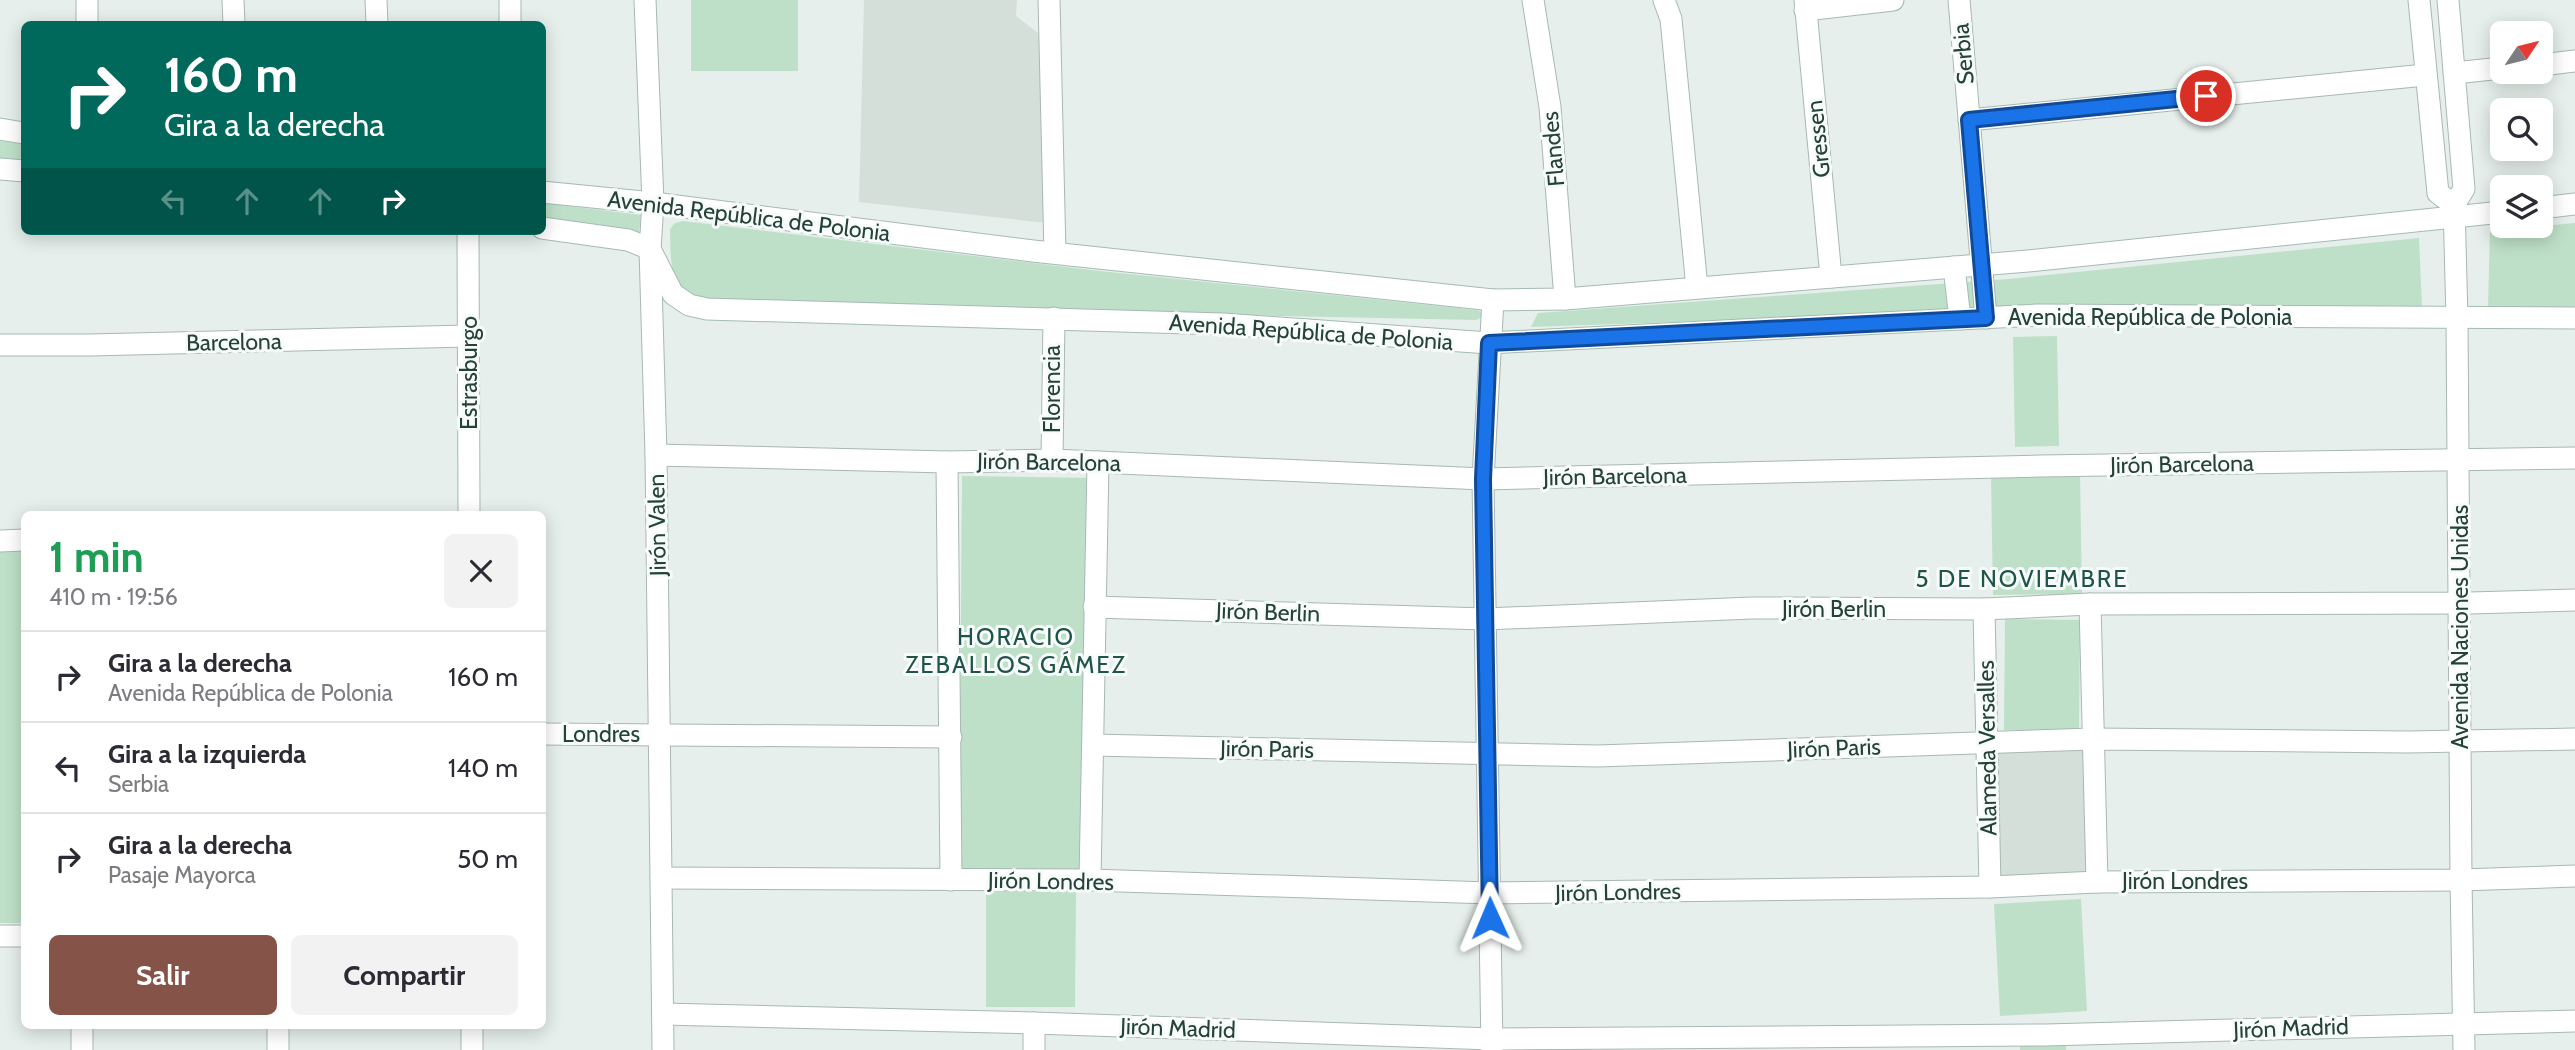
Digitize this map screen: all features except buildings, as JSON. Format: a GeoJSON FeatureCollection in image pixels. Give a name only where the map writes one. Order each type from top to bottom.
{"type":"FeatureCollection","features":[{"type":"Feature","properties":{"kind":"street"},"geometry":{"type":"LineString","coordinates":[[87,0],[87,21]]}},
{"type":"Feature","properties":{"kind":"street"},"geometry":{"type":"LineString","coordinates":[[233,0],[233,21]]}},
{"type":"Feature","properties":{"kind":"street"},"geometry":{"type":"LineString","coordinates":[[376,0],[377,21]]}},
{"type":"Feature","properties":{"kind":"street"},"geometry":{"type":"LineString","coordinates":[[510,0],[510,21]]}},
{"type":"Feature","properties":{"kind":"street","name":"Jirón Valen"},"geometry":{"type":"LineString","coordinates":[[645,0],[653,203],[650,249],[656,455],[663,1050]]}},
{"type":"Feature","properties":{"kind":"street"},"geometry":{"type":"LineString","coordinates":[[1049,0],[1055,253]]}},
{"type":"Feature","properties":{"kind":"street","name":"Flandes"},"geometry":{"type":"LineString","coordinates":[[1533,0],[1550,107],[1566,299]]}},
{"type":"Feature","properties":{"kind":"street"},"geometry":{"type":"LineString","coordinates":[[1664,0],[1671,19],[1697,288]]}},
{"type":"Feature","properties":{"kind":"street"},"geometry":{"type":"LineString","coordinates":[[1805,5],[1893,0]]}},
{"type":"Feature","properties":{"kind":"street","name":"Serbia"},"geometry":{"type":"LineString","coordinates":[[1959,0],[1986,318]]}},
{"type":"Feature","properties":{"kind":"street"},"geometry":{"type":"LineString","coordinates":[[2419,0],[2438,193],[2454,211]]}},
{"type":"Feature","properties":{"kind":"street","name":"Avenida Naciones Unidas"},"geometry":{"type":"LineString","coordinates":[[2448,0],[2464,188],[2454,211],[2458,319],[2460,880],[2465,1050]]}},
{"type":"Feature","properties":{"kind":"street","name":"Gressen"},"geometry":{"type":"LineString","coordinates":[[1805,5],[1831,277]]}},
{"type":"Feature","properties":{"kind":"street"},"geometry":{"type":"LineString","coordinates":[[2553,64],[2575,61]]}},
{"type":"Feature","properties":{"kind":"street"},"geometry":{"type":"LineString","coordinates":[[2454,73],[2490,69]]}},
{"type":"Feature","properties":{"kind":"street"},"geometry":{"type":"LineString","coordinates":[[1969,120],[2426,75]]}},
{"type":"Feature","properties":{"kind":"street"},"geometry":{"type":"LineString","coordinates":[[0,130],[21,132]]}},
{"type":"Feature","properties":{"kind":"street"},"geometry":{"type":"LineString","coordinates":[[0,169],[21,172]]}},
{"type":"Feature","properties":{"kind":"street","name":"Avenida República de Polonia"},"geometry":{"type":"LineString","coordinates":[[546,192],[653,203],[1055,253],[1493,300],[1566,299],[1954,267],[2454,211],[2490,212]]}},
{"type":"Feature","properties":{"kind":"street"},"geometry":{"type":"LineString","coordinates":[[2553,207],[2575,204]]}},
{"type":"Feature","properties":{"kind":"street","name":"Avenida República de Polonia"},"geometry":{"type":"LineString","coordinates":[[546,229],[628,240],[650,249],[673,294],[689,305],[707,309],[1223,324],[1489,343],[2037,315],[2575,318]]}},
{"type":"Feature","properties":{"kind":"street","name":"Estrasburgo"},"geometry":{"type":"LineString","coordinates":[[468,235],[470,511]]}},
{"type":"Feature","properties":{"kind":"street"},"geometry":{"type":"LineString","coordinates":[[1954,267],[1959,319]]}},
{"type":"Feature","properties":{"kind":"street"},"geometry":{"type":"LineString","coordinates":[[1492,1044],[1483,479],[1493,300]]}},
{"type":"Feature","properties":{"kind":"street","name":"Florencia"},"geometry":{"type":"LineString","coordinates":[[1052,460],[1054,318]]}},
{"type":"Feature","properties":{"kind":"street","name":"Barcelona"},"geometry":{"type":"LineString","coordinates":[[0,345],[468,336]]}},
{"type":"Feature","properties":{"kind":"street","name":"Jirón Barcelona"},"geometry":{"type":"LineString","coordinates":[[656,455],[947,462],[1052,460],[1483,479],[2040,466],[2575,458]]}},
{"type":"Feature","properties":{"kind":"street"},"geometry":{"type":"LineString","coordinates":[[947,462],[951,880]]}},
{"type":"Feature","properties":{"kind":"street"},"geometry":{"type":"LineString","coordinates":[[1090,880],[1098,462]]}},
{"type":"Feature","properties":{"kind":"street"},"geometry":{"type":"LineString","coordinates":[[0,541],[21,540]]}},
{"type":"Feature","properties":{"kind":"street","name":"Jirón Berlin"},"geometry":{"type":"LineString","coordinates":[[1094,607],[1485,619],[1752,608],[1984,609],[2090,604],[2575,600]]}},
{"type":"Feature","properties":{"kind":"street"},"geometry":{"type":"LineString","coordinates":[[2090,604],[2097,882]]}},
{"type":"Feature","properties":{"kind":"street","name":"Alameda Versalles"},"geometry":{"type":"LineString","coordinates":[[1984,609],[1990,887]]}},
{"type":"Feature","properties":{"kind":"street","name":"Londres"},"geometry":{"type":"LineString","coordinates":[[546,734],[660,734]]}},
{"type":"Feature","properties":{"kind":"street"},"geometry":{"type":"LineString","coordinates":[[660,734],[951,737]]}},
{"type":"Feature","properties":{"kind":"street","name":"Jirón Paris"},"geometry":{"type":"LineString","coordinates":[[1093,745],[1598,755],[2092,739],[2575,739]]}},
{"type":"Feature","properties":{"kind":"street","name":"Jirón Londres"},"geometry":{"type":"LineString","coordinates":[[660,878],[1090,880],[1489,893],[1990,887],[2097,882],[2460,880],[2575,876]]}},
{"type":"Feature","properties":{"kind":"street"},"geometry":{"type":"LineString","coordinates":[[0,936],[21,936]]}},
{"type":"Feature","properties":{"kind":"street","name":"Jirón Madrid"},"geometry":{"type":"LineString","coordinates":[[663,1014],[1034,1023],[1492,1044],[2046,1035],[2575,1021]]}},
{"type":"Feature","properties":{"kind":"street"},"geometry":{"type":"LineString","coordinates":[[1034,1023],[1034,1050]]}},
{"type":"Feature","properties":{"kind":"street"},"geometry":{"type":"LineString","coordinates":[[82,1029],[82,1050]]}},
{"type":"Feature","properties":{"kind":"street"},"geometry":{"type":"LineString","coordinates":[[278,1029],[278,1050]]}},
{"type":"Feature","properties":{"kind":"street"},"geometry":{"type":"LineString","coordinates":[[472,1029],[472,1050]]}},
{"type":"Feature","properties":{"kind":"shaded area"},"geometry":{"type":"Polygon","coordinates":[[[864,0],[1017,0],[1016,16],[1047,40],[1046,223],[859,202],[864,0]]]}},
{"type":"Feature","properties":{"kind":"shaded area"},"geometry":{"type":"Polygon","coordinates":[[[2087,745],[2091,876],[1994,881],[1990,749],[2087,745]]]}},
{"type":"Feature","properties":{"kind":"green space"},"geometry":{"type":"Polygon","coordinates":[[[691,0],[798,0],[798,71],[691,71],[691,0]]]}},
{"type":"Feature","properties":{"kind":"green space"},"geometry":{"type":"Polygon","coordinates":[[[0,141],[21,144],[21,163],[0,160],[0,141]]]}},
{"type":"Feature","properties":{"kind":"green space"},"geometry":{"type":"Polygon","coordinates":[[[546,203],[641,215],[639,232],[546,221],[546,203]]]}},
{"type":"Feature","properties":{"kind":"green space"},"geometry":{"type":"Polygon","coordinates":[[[683,221],[1100,271],[1477,310],[1487,315],[1476,320],[933,309],[693,298],[679,283],[672,268],[670,229],[675,223],[683,221]]]}},
{"type":"Feature","properties":{"kind":"green space"},"geometry":{"type":"Polygon","coordinates":[[[2575,223],[2575,308],[2488,307],[2490,231],[2490,238],[2553,238],[2553,225],[2575,223]]]}},
{"type":"Feature","properties":{"kind":"green space"},"geometry":{"type":"Polygon","coordinates":[[[2419,238],[2422,307],[1969,312],[1531,327],[1538,313],[2008,279],[2419,238]]]}},
{"type":"Feature","properties":{"kind":"green space"},"geometry":{"type":"Polygon","coordinates":[[[2057,336],[2059,446],[2015,447],[2013,337],[2057,336]]]}},
{"type":"Feature","properties":{"kind":"green space"},"geometry":{"type":"Polygon","coordinates":[[[962,476],[1094,478],[1088,875],[964,877],[959,866],[962,476]]]}},
{"type":"Feature","properties":{"kind":"green space"},"geometry":{"type":"Polygon","coordinates":[[[2080,476],[2082,594],[1993,595],[1991,477],[2080,476]]]}},
{"type":"Feature","properties":{"kind":"green space"},"geometry":{"type":"Polygon","coordinates":[[[0,544],[21,544],[21,923],[0,923],[0,544]]]}},
{"type":"Feature","properties":{"kind":"green space"},"geometry":{"type":"Polygon","coordinates":[[[2005,619],[2080,620],[2079,730],[2004,730],[2005,619]]]}},
{"type":"Feature","properties":{"kind":"green space"},"geometry":{"type":"Polygon","coordinates":[[[986,891],[1076,892],[1075,1007],[986,1007],[986,891]]]}},
{"type":"Feature","properties":{"kind":"green space"},"geometry":{"type":"Polygon","coordinates":[[[2081,899],[2087,1011],[2000,1016],[1994,904],[2081,899]]]}},
{"type":"Feature","properties":{"kind":"green space"},"geometry":{"type":"Polygon","coordinates":[[[2066,1043],[2066,1050],[2020,1050],[2020,1044],[2066,1043]]]}},
{"type":"Feature","properties":{"kind":"district","name":"5 DE NOVIEMBRE"},"geometry":{"type":"Point","coordinates":[2022,578]}},
{"type":"Feature","properties":{"kind":"district","name":"HORACIO ZEBALLOS GÁMEZ"},"geometry":{"type":"Point","coordinates":[1016,650]}},
{"type":"Feature","properties":{"kind":"route"},"geometry":{"type":"LineString","coordinates":[[1490,918],[1483,479],[1489,343],[1986,318],[1969,120],[2206,96]]}}]}
